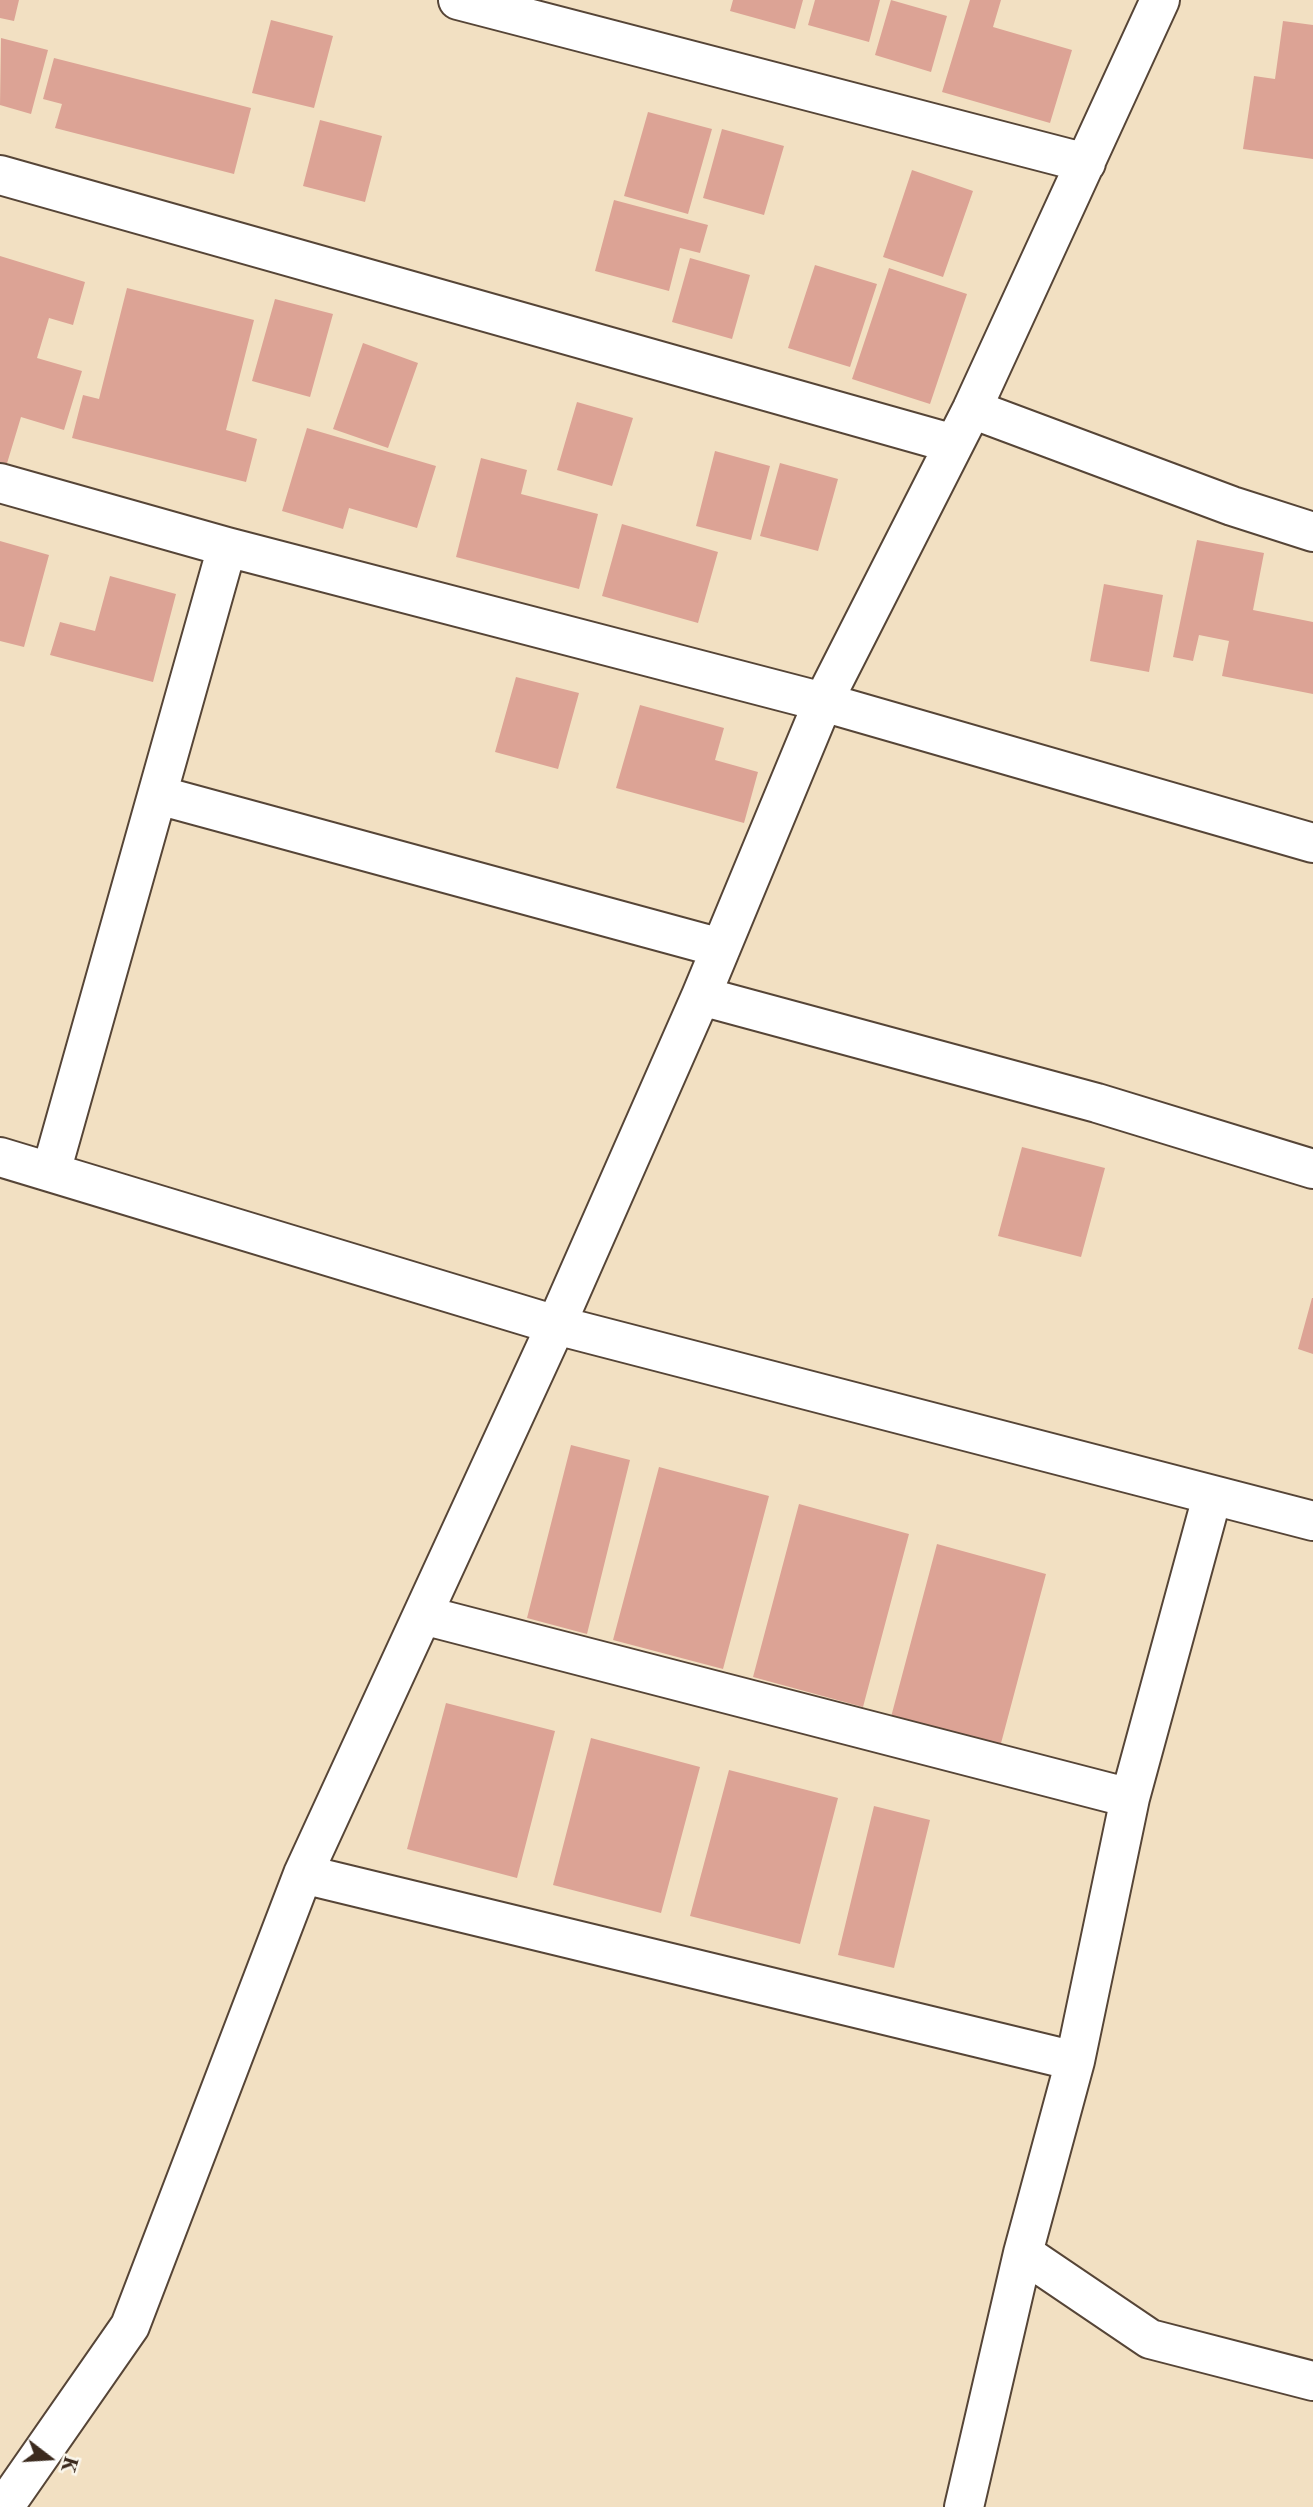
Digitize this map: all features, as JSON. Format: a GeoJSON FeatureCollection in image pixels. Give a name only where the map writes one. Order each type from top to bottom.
{"type":"FeatureCollection","features":[{"type":"Feature","properties":{"kind":"street"},"geometry":{"type":"LineString","coordinates":[[458,0],[1086,163]]}},
{"type":"Feature","properties":{"kind":"street"},"geometry":{"type":"LineString","coordinates":[[4,2507],[130,2326],[303,1874],[556,1325],[701,996],[823,702],[972,409],[1160,0]]}},
{"type":"Feature","properties":{"kind":"street"},"geometry":{"type":"LineString","coordinates":[[0,175],[954,444]]}},
{"type":"Feature","properties":{"kind":"street"},"geometry":{"type":"LineString","coordinates":[[972,409],[1232,506],[1313,532]]}},
{"type":"Feature","properties":{"kind":"street"},"geometry":{"type":"LineString","coordinates":[[0,483],[227,547],[823,702],[1313,843]]}},
{"type":"Feature","properties":{"kind":"street"},"geometry":{"type":"LineString","coordinates":[[51,1172],[227,547]]}},
{"type":"Feature","properties":{"kind":"street"},"geometry":{"type":"LineString","coordinates":[[158,794],[721,948]]}},
{"type":"Feature","properties":{"kind":"street"},"geometry":{"type":"LineString","coordinates":[[701,996],[1097,1103],[1313,1169]]}},
{"type":"Feature","properties":{"kind":"street"},"geometry":{"type":"LineString","coordinates":[[0,1157],[556,1325],[1313,1521]]}},
{"type":"Feature","properties":{"kind":"street"},"geometry":{"type":"LineString","coordinates":[[964,2507],[1023,2253],[1075,2061],[1130,1798],[1212,1497]]}},
{"type":"Feature","properties":{"kind":"street"},"geometry":{"type":"LineString","coordinates":[[423,1615],[1130,1798]]}},
{"type":"Feature","properties":{"kind":"street"},"geometry":{"type":"LineString","coordinates":[[303,1874],[1075,2061]]}},
{"type":"Feature","properties":{"kind":"street"},"geometry":{"type":"LineString","coordinates":[[1023,2253],[1150,2339],[1313,2381]]}},
{"type":"Feature","properties":{"kind":"building"},"geometry":{"type":"Polygon","coordinates":[[[0,0],[19,0],[14,21],[0,18],[0,0]]]}},
{"type":"Feature","properties":{"kind":"building"},"geometry":{"type":"Polygon","coordinates":[[[733,0],[803,0],[795,29],[730,11],[733,0]]]}},
{"type":"Feature","properties":{"kind":"building"},"geometry":{"type":"Polygon","coordinates":[[[815,0],[880,0],[869,42],[808,25],[815,0]]]}},
{"type":"Feature","properties":{"kind":"building"},"geometry":{"type":"Polygon","coordinates":[[[891,0],[947,16],[931,72],[875,55],[891,0]]]}},
{"type":"Feature","properties":{"kind":"building"},"geometry":{"type":"Polygon","coordinates":[[[970,0],[1001,0],[993,27],[1072,50],[1050,123],[942,92],[970,0]]]}},
{"type":"Feature","properties":{"kind":"building"},"geometry":{"type":"Polygon","coordinates":[[[271,20],[333,36],[314,108],[252,93],[271,20]]]}},
{"type":"Feature","properties":{"kind":"building"},"geometry":{"type":"Polygon","coordinates":[[[1283,21],[1313,25],[1313,159],[1243,149],[1254,76],[1275,79],[1283,21]]]}},
{"type":"Feature","properties":{"kind":"building"},"geometry":{"type":"Polygon","coordinates":[[[1,38],[48,50],[31,114],[0,105],[1,38]]]}},
{"type":"Feature","properties":{"kind":"building"},"geometry":{"type":"Polygon","coordinates":[[[54,58],[251,108],[234,174],[55,128],[62,104],[43,99],[54,58]]]}},
{"type":"Feature","properties":{"kind":"building"},"geometry":{"type":"Polygon","coordinates":[[[648,112],[712,129],[688,214],[624,196],[648,112]]]}},
{"type":"Feature","properties":{"kind":"building"},"geometry":{"type":"Polygon","coordinates":[[[320,120],[382,136],[365,202],[303,186],[320,120]]]}},
{"type":"Feature","properties":{"kind":"building"},"geometry":{"type":"Polygon","coordinates":[[[722,129],[784,146],[764,215],[703,198],[722,129]]]}},
{"type":"Feature","properties":{"kind":"building"},"geometry":{"type":"Polygon","coordinates":[[[912,170],[973,191],[943,277],[883,257],[912,170]]]}},
{"type":"Feature","properties":{"kind":"building"},"geometry":{"type":"Polygon","coordinates":[[[614,200],[708,225],[700,253],[680,248],[669,291],[595,271],[614,200]]]}},
{"type":"Feature","properties":{"kind":"building"},"geometry":{"type":"Polygon","coordinates":[[[0,256],[85,282],[73,325],[49,318],[37,358],[82,371],[64,430],[21,417],[5,470],[0,468],[0,256]]]}},
{"type":"Feature","properties":{"kind":"building"},"geometry":{"type":"Polygon","coordinates":[[[690,258],[750,275],[732,339],[672,322],[690,258]]]}},
{"type":"Feature","properties":{"kind":"building"},"geometry":{"type":"Polygon","coordinates":[[[815,265],[877,284],[850,367],[788,348],[815,265]]]}},
{"type":"Feature","properties":{"kind":"building"},"geometry":{"type":"Polygon","coordinates":[[[889,268],[967,294],[930,404],[852,379],[889,268]]]}},
{"type":"Feature","properties":{"kind":"building"},"geometry":{"type":"Polygon","coordinates":[[[127,288],[254,320],[226,430],[257,439],[246,482],[72,438],[83,395],[99,399],[127,288]]]}},
{"type":"Feature","properties":{"kind":"building"},"geometry":{"type":"Polygon","coordinates":[[[275,299],[333,314],[310,397],[252,381],[275,299]]]}},
{"type":"Feature","properties":{"kind":"building"},"geometry":{"type":"Polygon","coordinates":[[[363,343],[418,363],[388,448],[333,429],[363,343]]]}},
{"type":"Feature","properties":{"kind":"building"},"geometry":{"type":"Polygon","coordinates":[[[577,402],[633,418],[612,486],[557,470],[577,402]]]}},
{"type":"Feature","properties":{"kind":"building"},"geometry":{"type":"Polygon","coordinates":[[[307,428],[436,466],[417,528],[349,508],[343,529],[282,511],[307,428]]]}},
{"type":"Feature","properties":{"kind":"building"},"geometry":{"type":"Polygon","coordinates":[[[715,451],[770,466],[751,540],[696,526],[715,451]]]}},
{"type":"Feature","properties":{"kind":"building"},"geometry":{"type":"Polygon","coordinates":[[[481,458],[527,470],[521,494],[598,514],[579,589],[456,557],[481,458]]]}},
{"type":"Feature","properties":{"kind":"building"},"geometry":{"type":"Polygon","coordinates":[[[780,463],[838,479],[818,551],[760,536],[780,463]]]}},
{"type":"Feature","properties":{"kind":"building"},"geometry":{"type":"Polygon","coordinates":[[[622,524],[718,552],[698,623],[602,596],[622,524]]]}},
{"type":"Feature","properties":{"kind":"building"},"geometry":{"type":"Polygon","coordinates":[[[1197,540],[1264,553],[1253,610],[1313,622],[1313,694],[1222,676],[1229,641],[1199,635],[1193,661],[1173,657],[1197,540]]]}},
{"type":"Feature","properties":{"kind":"building"},"geometry":{"type":"Polygon","coordinates":[[[0,541],[49,555],[24,647],[0,641],[0,541]]]}},
{"type":"Feature","properties":{"kind":"building"},"geometry":{"type":"Polygon","coordinates":[[[110,576],[176,594],[153,682],[50,655],[60,622],[95,631],[110,576]]]}},
{"type":"Feature","properties":{"kind":"building"},"geometry":{"type":"Polygon","coordinates":[[[1104,584],[1163,595],[1149,672],[1090,661],[1104,584]]]}},
{"type":"Feature","properties":{"kind":"building"},"geometry":{"type":"Polygon","coordinates":[[[516,677],[579,693],[558,769],[495,752],[516,677]]]}},
{"type":"Feature","properties":{"kind":"building"},"geometry":{"type":"Polygon","coordinates":[[[640,705],[724,728],[715,760],[758,772],[744,823],[616,788],[640,705]]]}},
{"type":"Feature","properties":{"kind":"building"},"geometry":{"type":"Polygon","coordinates":[[[1022,1147],[1105,1168],[1081,1257],[998,1236],[1022,1147]]]}},
{"type":"Feature","properties":{"kind":"building"},"geometry":{"type":"Polygon","coordinates":[[[1313,1298],[1313,1354],[1298,1349],[1313,1298]]]}},
{"type":"Feature","properties":{"kind":"building"},"geometry":{"type":"Polygon","coordinates":[[[571,1445],[630,1460],[587,1634],[527,1618],[571,1445]]]}},
{"type":"Feature","properties":{"kind":"building"},"geometry":{"type":"Polygon","coordinates":[[[659,1467],[769,1496],[723,1669],[613,1640],[659,1467]]]}},
{"type":"Feature","properties":{"kind":"building"},"geometry":{"type":"Polygon","coordinates":[[[799,1504],[909,1534],[863,1707],[753,1677],[799,1504]]]}},
{"type":"Feature","properties":{"kind":"building"},"geometry":{"type":"Polygon","coordinates":[[[937,1544],[1046,1574],[1000,1747],[891,1717],[937,1544]]]}},
{"type":"Feature","properties":{"kind":"building"},"geometry":{"type":"Polygon","coordinates":[[[446,1703],[555,1731],[517,1878],[407,1849],[446,1703]]]}},
{"type":"Feature","properties":{"kind":"building"},"geometry":{"type":"Polygon","coordinates":[[[591,1738],[700,1767],[661,1913],[553,1885],[591,1738]]]}},
{"type":"Feature","properties":{"kind":"building"},"geometry":{"type":"Polygon","coordinates":[[[729,1770],[838,1798],[800,1944],[690,1916],[729,1770]]]}},
{"type":"Feature","properties":{"kind":"building"},"geometry":{"type":"Polygon","coordinates":[[[874,1806],[930,1820],[894,1968],[838,1955],[874,1806]]]}}]}
